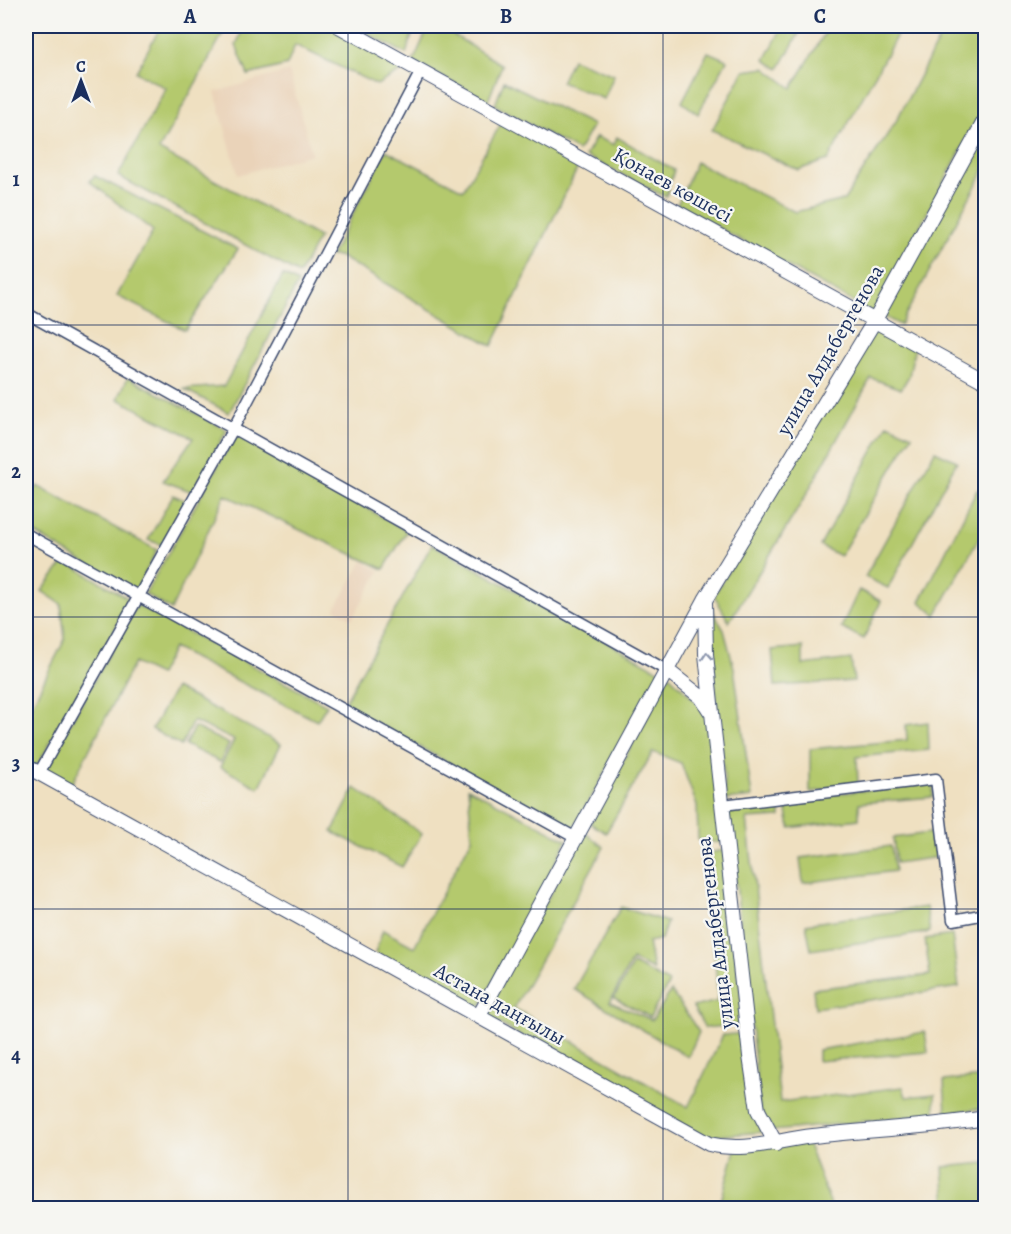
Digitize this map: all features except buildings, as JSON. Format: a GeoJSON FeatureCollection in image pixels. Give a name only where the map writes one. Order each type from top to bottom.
{"type":"FeatureCollection","features":[{"type":"Feature","properties":{"kind":"street","name":"Қонаев көшесі"},"geometry":{"type":"LineString","coordinates":[[339,26],[986,382]]}},
{"type":"Feature","properties":{"kind":"street"},"geometry":{"type":"LineString","coordinates":[[39,773],[233,429],[421,71]]}},
{"type":"Feature","properties":{"kind":"street","name":"улица Алдабергенова"},"geometry":{"type":"LineString","coordinates":[[479,1016],[705,600],[874,320],[986,118]]}},
{"type":"Feature","properties":{"kind":"street"},"geometry":{"type":"LineString","coordinates":[[26,314],[668,671],[701,697],[712,713]]}},
{"type":"Feature","properties":{"kind":"street"},"geometry":{"type":"LineString","coordinates":[[26,534],[576,838]]}},
{"type":"Feature","properties":{"kind":"street","name":"улица Алдабергенова"},"geometry":{"type":"LineString","coordinates":[[705,600],[706,654],[738,960],[758,1110],[776,1144]]}},
{"type":"Feature","properties":{"kind":"street","name":"Астана даңғылы"},"geometry":{"type":"LineString","coordinates":[[26,766],[709,1144],[740,1149],[809,1136],[941,1125],[986,1118]]}},
{"type":"Feature","properties":{"kind":"street"},"geometry":{"type":"LineString","coordinates":[[723,805],[936,779],[953,920],[986,914]]}},
{"type":"Feature","properties":{"kind":"shaded area"},"geometry":{"type":"Polygon","coordinates":[[[289,71],[312,154],[238,175],[215,92],[289,71]]]}},
{"type":"Feature","properties":{"kind":"shaded area"},"geometry":{"type":"Polygon","coordinates":[[[363,561],[380,571],[352,619],[335,609],[363,561]]]}},
{"type":"Feature","properties":{"kind":"green space"},"geometry":{"type":"Polygon","coordinates":[[[161,26],[227,26],[159,150],[319,237],[299,274],[118,176],[166,88],[136,72],[161,26]]]}},
{"type":"Feature","properties":{"kind":"green space"},"geometry":{"type":"Polygon","coordinates":[[[244,26],[332,26],[408,67],[377,85],[295,45],[287,65],[248,75],[236,45],[244,26]]]}},
{"type":"Feature","properties":{"kind":"green space"},"geometry":{"type":"Polygon","coordinates":[[[353,26],[415,26],[406,54],[353,26]]]}},
{"type":"Feature","properties":{"kind":"green space"},"geometry":{"type":"Polygon","coordinates":[[[429,26],[456,26],[452,34],[502,65],[488,101],[413,62],[429,26]]]}},
{"type":"Feature","properties":{"kind":"green space"},"geometry":{"type":"Polygon","coordinates":[[[783,26],[803,26],[779,69],[765,60],[783,26]]]}},
{"type":"Feature","properties":{"kind":"green space"},"geometry":{"type":"Polygon","coordinates":[[[829,26],[902,26],[828,160],[798,170],[712,130],[744,71],[765,68],[792,88],[829,26]]]}},
{"type":"Feature","properties":{"kind":"green space"},"geometry":{"type":"Polygon","coordinates":[[[946,26],[985,26],[985,106],[873,313],[677,205],[696,162],[795,212],[844,200],[895,123],[946,26]]]}},
{"type":"Feature","properties":{"kind":"green space"},"geometry":{"type":"Polygon","coordinates":[[[708,52],[727,60],[698,114],[682,102],[708,52]]]}},
{"type":"Feature","properties":{"kind":"green space"},"geometry":{"type":"Polygon","coordinates":[[[572,59],[614,75],[604,99],[561,82],[572,59]]]}},
{"type":"Feature","properties":{"kind":"green space"},"geometry":{"type":"Polygon","coordinates":[[[504,81],[593,125],[578,151],[495,105],[504,81]]]}},
{"type":"Feature","properties":{"kind":"green space"},"geometry":{"type":"Polygon","coordinates":[[[503,120],[579,165],[492,346],[339,256],[331,256],[386,150],[463,190],[503,120]]]}},
{"type":"Feature","properties":{"kind":"green space"},"geometry":{"type":"Polygon","coordinates":[[[985,126],[985,169],[900,325],[881,315],[985,126]]]}},
{"type":"Feature","properties":{"kind":"green space"},"geometry":{"type":"Polygon","coordinates":[[[596,137],[614,145],[617,137],[674,170],[666,197],[585,156],[596,137]]]}},
{"type":"Feature","properties":{"kind":"green space"},"geometry":{"type":"Polygon","coordinates":[[[95,176],[238,249],[185,330],[117,296],[153,231],[89,181],[95,176]]]}},
{"type":"Feature","properties":{"kind":"green space"},"geometry":{"type":"Polygon","coordinates":[[[283,275],[298,283],[229,413],[184,389],[224,386],[283,275]]]}},
{"type":"Feature","properties":{"kind":"green space"},"geometry":{"type":"Polygon","coordinates":[[[876,326],[915,346],[909,376],[901,389],[871,378],[805,497],[729,622],[714,595],[876,326]]]}},
{"type":"Feature","properties":{"kind":"green space"},"geometry":{"type":"Polygon","coordinates":[[[128,377],[227,430],[193,492],[163,481],[193,438],[118,399],[128,377]]]}},
{"type":"Feature","properties":{"kind":"green space"},"geometry":{"type":"Polygon","coordinates":[[[888,424],[912,435],[840,556],[820,546],[888,424]]]}},
{"type":"Feature","properties":{"kind":"green space"},"geometry":{"type":"Polygon","coordinates":[[[236,434],[407,531],[384,569],[225,495],[171,610],[145,594],[236,434]]]}},
{"type":"Feature","properties":{"kind":"green space"},"geometry":{"type":"Polygon","coordinates":[[[935,451],[957,461],[888,588],[865,577],[935,451]]]}},
{"type":"Feature","properties":{"kind":"green space"},"geometry":{"type":"Polygon","coordinates":[[[37,486],[157,550],[135,593],[26,528],[26,508],[37,486]]]}},
{"type":"Feature","properties":{"kind":"green space"},"geometry":{"type":"Polygon","coordinates":[[[977,490],[985,494],[985,527],[936,615],[920,602],[977,490]]]}},
{"type":"Feature","properties":{"kind":"green space"},"geometry":{"type":"Polygon","coordinates":[[[173,495],[187,501],[163,545],[148,540],[173,495]]]}},
{"type":"Feature","properties":{"kind":"green space"},"geometry":{"type":"Polygon","coordinates":[[[432,544],[662,672],[572,831],[343,705],[432,544]]]}},
{"type":"Feature","properties":{"kind":"green space"},"geometry":{"type":"Polygon","coordinates":[[[65,561],[131,600],[36,768],[26,762],[26,716],[65,639],[61,604],[42,591],[65,561]]]}},
{"type":"Feature","properties":{"kind":"green space"},"geometry":{"type":"Polygon","coordinates":[[[859,590],[881,601],[864,639],[841,628],[859,590]]]}},
{"type":"Feature","properties":{"kind":"green space"},"geometry":{"type":"Polygon","coordinates":[[[707,602],[724,630],[734,668],[752,797],[726,800],[707,602]]]}},
{"type":"Feature","properties":{"kind":"green space"},"geometry":{"type":"Polygon","coordinates":[[[137,605],[327,705],[317,721],[173,648],[159,675],[134,663],[71,785],[43,771],[137,605]]]}},
{"type":"Feature","properties":{"kind":"green space"},"geometry":{"type":"Polygon","coordinates":[[[803,647],[803,665],[851,659],[854,681],[775,686],[772,650],[803,647]]]}},
{"type":"Feature","properties":{"kind":"green space"},"geometry":{"type":"Polygon","coordinates":[[[669,675],[708,713],[723,843],[698,840],[697,806],[681,763],[653,752],[606,833],[590,823],[669,675]]]}},
{"type":"Feature","properties":{"kind":"green space"},"geometry":{"type":"Polygon","coordinates":[[[175,688],[281,744],[259,788],[220,767],[234,740],[193,721],[181,746],[152,729],[175,688]]]}},
{"type":"Feature","properties":{"kind":"green space"},"geometry":{"type":"Polygon","coordinates":[[[928,722],[929,750],[857,757],[858,786],[810,792],[810,749],[907,740],[906,725],[928,722]]]}},
{"type":"Feature","properties":{"kind":"green space"},"geometry":{"type":"Polygon","coordinates":[[[194,727],[229,744],[220,762],[185,745],[194,727]]]}},
{"type":"Feature","properties":{"kind":"green space"},"geometry":{"type":"Polygon","coordinates":[[[933,782],[933,797],[859,803],[859,819],[790,828],[785,800],[933,782]]]}},
{"type":"Feature","properties":{"kind":"green space"},"geometry":{"type":"Polygon","coordinates":[[[355,788],[422,834],[402,867],[332,832],[355,788]]]}},
{"type":"Feature","properties":{"kind":"green space"},"geometry":{"type":"Polygon","coordinates":[[[468,788],[567,840],[479,1009],[375,953],[383,930],[414,947],[472,838],[468,788]]]}},
{"type":"Feature","properties":{"kind":"green space"},"geometry":{"type":"Polygon","coordinates":[[[780,804],[780,817],[747,819],[780,1102],[903,1087],[906,1097],[935,1094],[935,1114],[773,1131],[760,1110],[728,808],[780,804]]]}},
{"type":"Feature","properties":{"kind":"green space"},"geometry":{"type":"Polygon","coordinates":[[[584,832],[604,847],[514,1008],[688,1107],[723,1035],[745,1033],[763,1132],[702,1137],[484,1015],[584,832]]]}},
{"type":"Feature","properties":{"kind":"green space"},"geometry":{"type":"Polygon","coordinates":[[[936,832],[939,857],[896,863],[893,838],[936,832]]]}},
{"type":"Feature","properties":{"kind":"green space"},"geometry":{"type":"Polygon","coordinates":[[[891,846],[895,871],[803,883],[800,858],[891,846]]]}},
{"type":"Feature","properties":{"kind":"green space"},"geometry":{"type":"Polygon","coordinates":[[[725,850],[744,1024],[705,1028],[693,1007],[718,1001],[707,853],[725,850]]]}},
{"type":"Feature","properties":{"kind":"green space"},"geometry":{"type":"Polygon","coordinates":[[[621,907],[667,922],[661,939],[648,942],[653,970],[632,960],[610,1002],[652,1020],[671,991],[699,1032],[688,1057],[574,989],[621,907]]]}},
{"type":"Feature","properties":{"kind":"green space"},"geometry":{"type":"Polygon","coordinates":[[[926,907],[930,932],[811,950],[806,924],[926,907]]]}},
{"type":"Feature","properties":{"kind":"green space"},"geometry":{"type":"Polygon","coordinates":[[[952,935],[959,987],[815,1008],[813,989],[930,975],[925,939],[952,935]]]}},
{"type":"Feature","properties":{"kind":"green space"},"geometry":{"type":"Polygon","coordinates":[[[633,964],[669,983],[650,1017],[614,998],[633,964]]]}},
{"type":"Feature","properties":{"kind":"green space"},"geometry":{"type":"Polygon","coordinates":[[[925,1032],[928,1052],[818,1061],[818,1050],[925,1032]]]}},
{"type":"Feature","properties":{"kind":"green space"},"geometry":{"type":"Polygon","coordinates":[[[985,1077],[985,1108],[946,1113],[944,1081],[985,1077]]]}},
{"type":"Feature","properties":{"kind":"green space"},"geometry":{"type":"Polygon","coordinates":[[[807,1142],[832,1208],[719,1208],[736,1146],[807,1142]]]}},
{"type":"Feature","properties":{"kind":"green space"},"geometry":{"type":"Polygon","coordinates":[[[985,1163],[985,1208],[946,1208],[943,1167],[985,1163]]]}}]}
